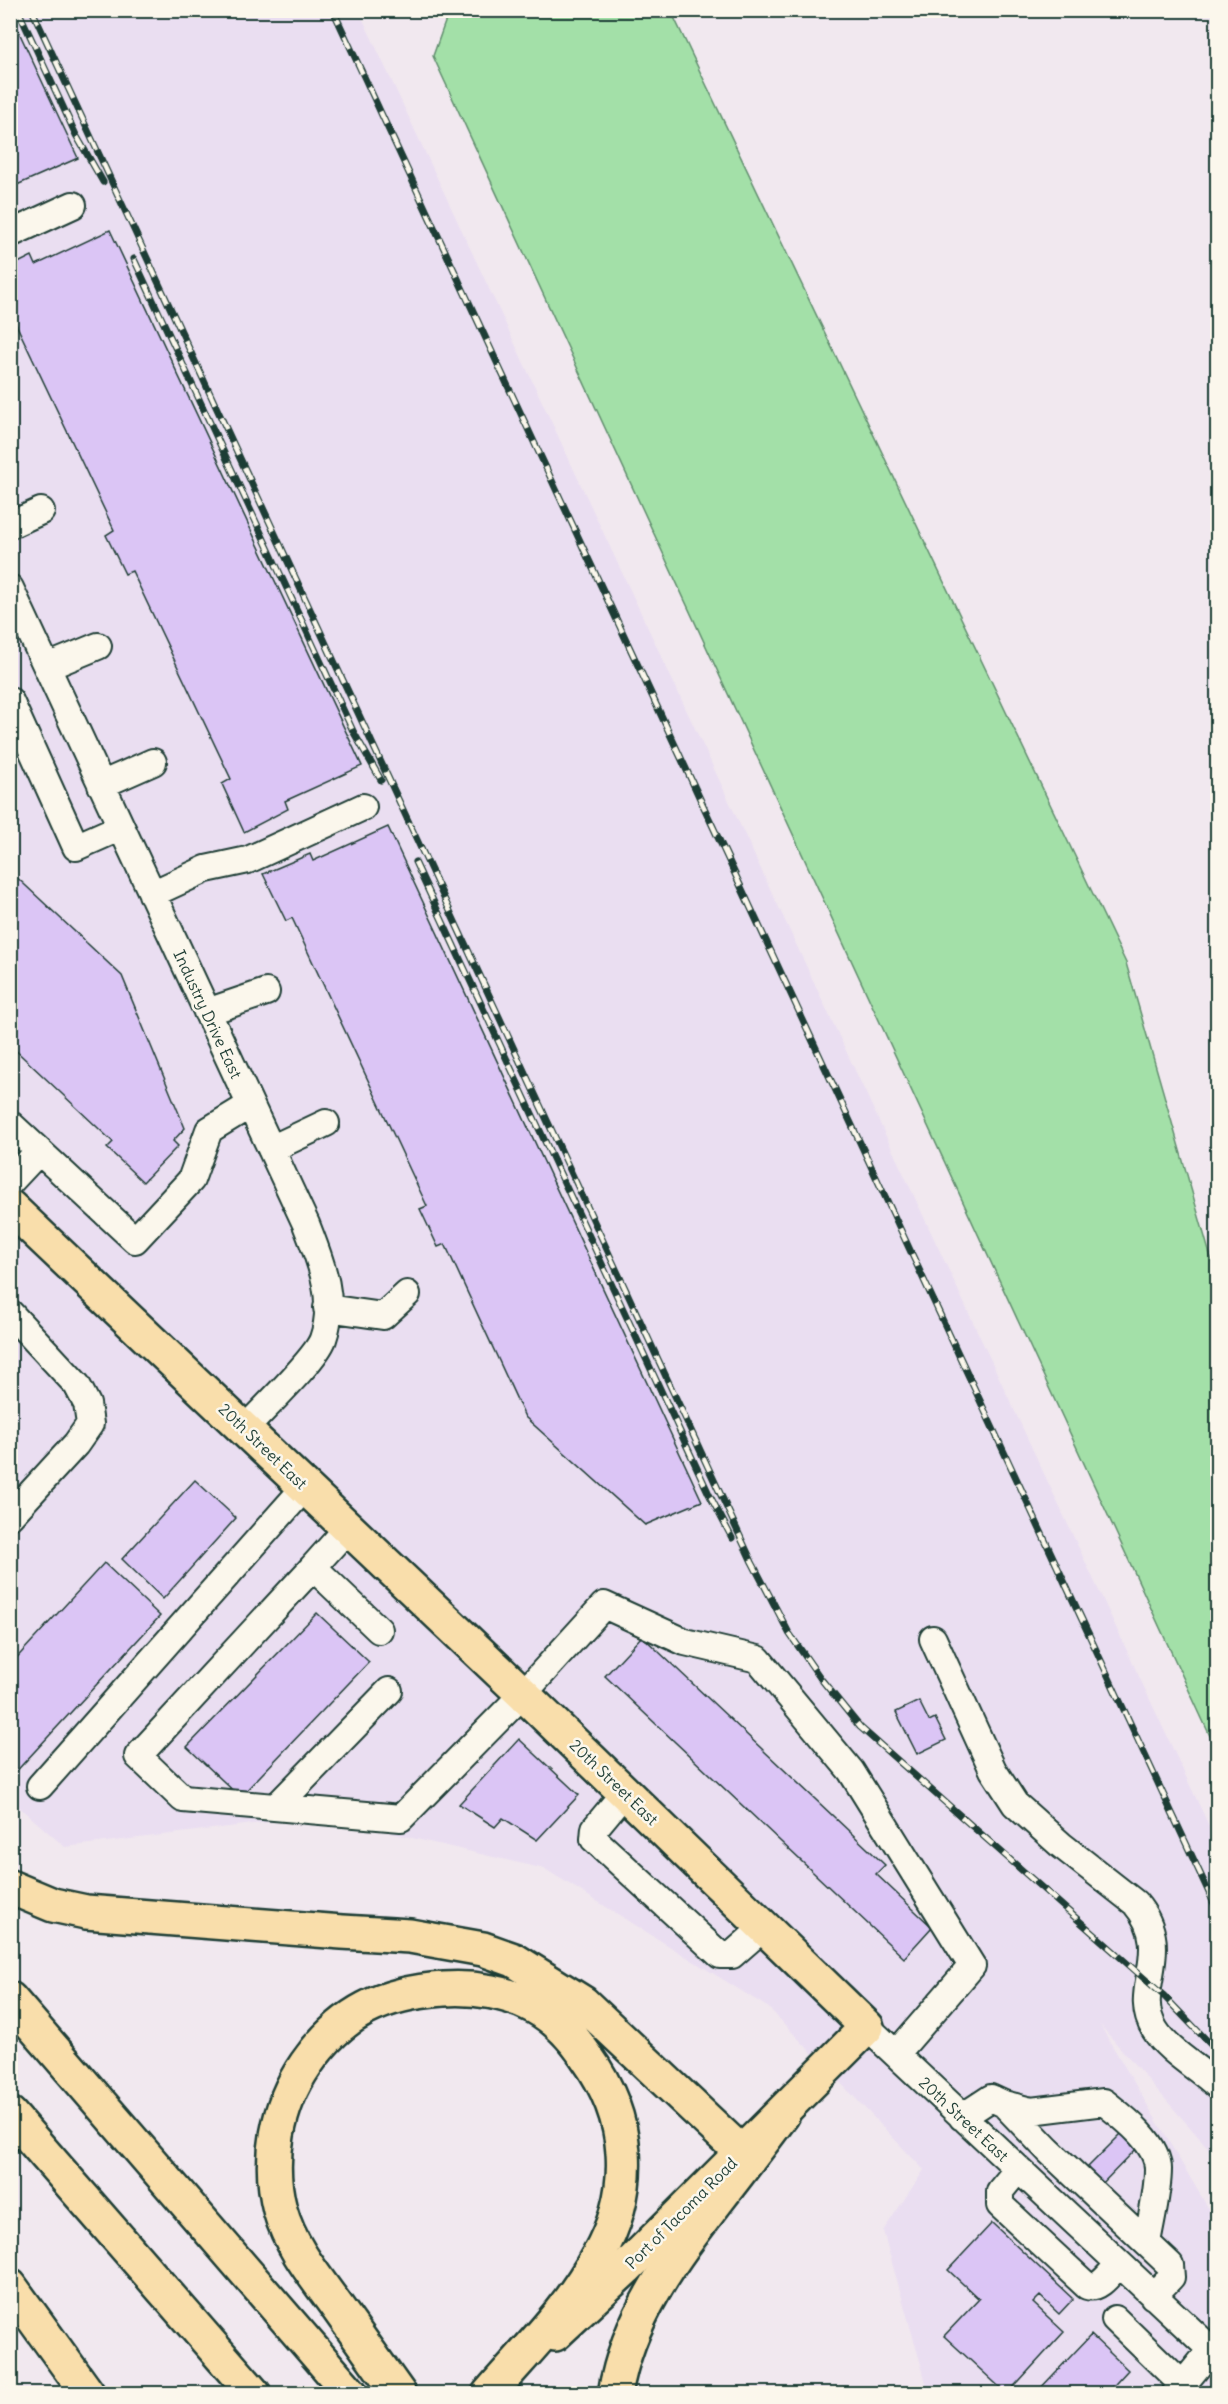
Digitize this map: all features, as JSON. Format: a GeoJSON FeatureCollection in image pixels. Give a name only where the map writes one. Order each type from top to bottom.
{"type":"FeatureCollection","features":[{"type":"Feature","properties":{"kind":"main road","name":"20th Street East"},"geometry":{"type":"LineString","coordinates":[[15,1220],[245,1429],[524,1694],[867,2027]]}},
{"type":"Feature","properties":{"kind":"main road"},"geometry":{"type":"LineString","coordinates":[[10,1887],[53,1905],[86,1912],[342,1932],[410,1935],[483,1949],[514,1960],[583,2003],[742,2153]]}},
{"type":"Feature","properties":{"kind":"main road"},"geometry":{"type":"LineString","coordinates":[[399,2394],[298,2253],[280,2211],[274,2171],[277,2134],[284,2104],[292,2084],[312,2055],[338,2027],[368,2007],[384,2000],[415,1991],[453,1988],[485,1990],[519,1999],[551,2018],[575,2042],[597,2070],[609,2093],[623,2136],[623,2183],[615,2217],[599,2256],[573,2295],[490,2394]]}},
{"type":"Feature","properties":{"kind":"main road"},"geometry":{"type":"LineString","coordinates":[[10,1999],[351,2394]]}},
{"type":"Feature","properties":{"kind":"main road","name":"Port of Tacoma Road"},"geometry":{"type":"LineString","coordinates":[[490,2394],[626,2268],[783,2114],[867,2027]]}},
{"type":"Feature","properties":{"kind":"main road"},"geometry":{"type":"LineString","coordinates":[[10,2114],[254,2394]]}},
{"type":"Feature","properties":{"kind":"main road"},"geometry":{"type":"LineString","coordinates":[[615,2394],[629,2344],[645,2306],[666,2268],[783,2114]]}},
{"type":"Feature","properties":{"kind":"main road"},"geometry":{"type":"LineString","coordinates":[[10,2286],[88,2394]]}},
{"type":"Feature","properties":{"kind":"street"},"geometry":{"type":"LineString","coordinates":[[10,234],[73,205]]}},
{"type":"Feature","properties":{"kind":"street"},"geometry":{"type":"LineString","coordinates":[[10,525],[41,511]]}},
{"type":"Feature","properties":{"kind":"street","name":"Industry Drive East"},"geometry":{"type":"LineString","coordinates":[[10,588],[17,618],[47,667],[306,1224],[324,1271],[327,1308],[323,1341],[245,1429]]}},
{"type":"Feature","properties":{"kind":"street"},"geometry":{"type":"LineString","coordinates":[[47,667],[98,646]]}},
{"type":"Feature","properties":{"kind":"street"},"geometry":{"type":"LineString","coordinates":[[10,701],[76,847],[121,827]]}},
{"type":"Feature","properties":{"kind":"street"},"geometry":{"type":"LineString","coordinates":[[101,785],[153,762]]}},
{"type":"Feature","properties":{"kind":"street"},"geometry":{"type":"LineString","coordinates":[[152,894],[206,869],[248,860],[363,807]]}},
{"type":"Feature","properties":{"kind":"street"},"geometry":{"type":"LineString","coordinates":[[207,1012],[266,992]]}},
{"type":"Feature","properties":{"kind":"street"},"geometry":{"type":"LineString","coordinates":[[10,1124],[135,1240],[191,1180],[209,1130],[250,1105]]}},
{"type":"Feature","properties":{"kind":"street"},"geometry":{"type":"LineString","coordinates":[[271,1149],[326,1123]]}},
{"type":"Feature","properties":{"kind":"street"},"geometry":{"type":"LineString","coordinates":[[10,1182],[39,1151]]}},
{"type":"Feature","properties":{"kind":"street"},"geometry":{"type":"LineString","coordinates":[[327,1308],[383,1316],[407,1294]]}},
{"type":"Feature","properties":{"kind":"street"},"geometry":{"type":"LineString","coordinates":[[10,1313],[77,1385],[87,1404],[90,1424],[76,1444],[10,1516]]}},
{"type":"Feature","properties":{"kind":"street"},"geometry":{"type":"LineString","coordinates":[[40,1786],[305,1487]]}},
{"type":"Feature","properties":{"kind":"street"},"geometry":{"type":"LineString","coordinates":[[348,1528],[138,1756],[183,1799],[401,1818],[524,1694],[604,1605],[685,1642],[758,1659],[851,1771],[972,1966],[896,2054]]}},
{"type":"Feature","properties":{"kind":"street"},"geometry":{"type":"LineString","coordinates":[[313,1567],[379,1630]]}},
{"type":"Feature","properties":{"kind":"street"},"geometry":{"type":"LineString","coordinates":[[933,1639],[993,1770],[1016,1804],[1046,1833],[1143,1911],[1153,1931],[1154,1943],[1148,2002],[1150,2020],[1162,2039],[1218,2086]]}},
{"type":"Feature","properties":{"kind":"street"},"geometry":{"type":"LineString","coordinates":[[276,1807],[389,1691]]}},
{"type":"Feature","properties":{"kind":"street"},"geometry":{"type":"LineString","coordinates":[[624,1792],[595,1828],[594,1839],[720,1955],[732,1955],[764,1927]]}},
{"type":"Feature","properties":{"kind":"street","name":"20th Street East"},"geometry":{"type":"LineString","coordinates":[[867,2027],[1214,2353]]}},
{"type":"Feature","properties":{"kind":"street"},"geometry":{"type":"LineString","coordinates":[[962,2116],[991,2098],[1030,2111],[1104,2102],[1127,2120],[1147,2142],[1158,2167],[1147,2243]]}},
{"type":"Feature","properties":{"kind":"street"},"geometry":{"type":"LineString","coordinates":[[1004,2104],[1048,2150],[1170,2265],[1171,2277],[1153,2296]]}},
{"type":"Feature","properties":{"kind":"street"},"geometry":{"type":"LineString","coordinates":[[1018,2169],[1000,2191],[1000,2205],[1087,2286],[1092,2288],[1098,2286],[1119,2264]]}},
{"type":"Feature","properties":{"kind":"street"},"geometry":{"type":"LineString","coordinates":[[1115,2319],[1179,2389],[1214,2353]]}},
{"type":"Feature","properties":{"kind":"shaded area"},"geometry":{"type":"Polygon","coordinates":[[[11,11],[359,11],[1217,1843],[1217,2158],[1100,2025],[1217,2223],[1217,2383],[1208,2394],[929,2393],[883,2231],[924,2170],[769,2008],[545,1869],[318,1816],[65,1847],[11,1800],[11,11]]]}},
{"type":"Feature","properties":{"kind":"green space"},"geometry":{"type":"Polygon","coordinates":[[[449,11],[671,11],[1126,963],[1217,1279],[1217,1751],[433,56],[449,11]]]}},
{"type":"Feature","properties":{"kind":"building"},"geometry":{"type":"Polygon","coordinates":[[[10,13],[78,158],[10,188],[10,13]]]}},
{"type":"Feature","properties":{"kind":"building"},"geometry":{"type":"Polygon","coordinates":[[[110,230],[362,766],[285,801],[288,809],[244,832],[222,784],[231,779],[132,571],[125,574],[106,535],[114,530],[15,322],[10,324],[10,267],[32,256],[36,265],[110,230]]]}},
{"type":"Feature","properties":{"kind":"building"},"geometry":{"type":"Polygon","coordinates":[[[388,827],[702,1501],[645,1525],[525,1417],[445,1244],[438,1247],[420,1209],[427,1206],[292,918],[286,921],[263,874],[310,854],[313,861],[388,827]]]}},
{"type":"Feature","properties":{"kind":"building"},"geometry":{"type":"Polygon","coordinates":[[[10,871],[122,976],[185,1128],[173,1141],[178,1146],[143,1182],[107,1148],[113,1142],[10,1045],[10,871]]]}},
{"type":"Feature","properties":{"kind":"building"},"geometry":{"type":"Polygon","coordinates":[[[195,1480],[236,1518],[163,1599],[122,1559],[195,1480]]]}},
{"type":"Feature","properties":{"kind":"building"},"geometry":{"type":"Polygon","coordinates":[[[104,1563],[160,1616],[10,1778],[10,1665],[104,1563]]]}},
{"type":"Feature","properties":{"kind":"building"},"geometry":{"type":"Polygon","coordinates":[[[317,1613],[369,1662],[240,1797],[187,1747],[317,1613]]]}},
{"type":"Feature","properties":{"kind":"building"},"geometry":{"type":"Polygon","coordinates":[[[642,1636],[885,1865],[876,1874],[932,1927],[904,1958],[605,1676],[642,1636]]]}},
{"type":"Feature","properties":{"kind":"building"},"geometry":{"type":"Polygon","coordinates":[[[919,1701],[929,1721],[935,1718],[946,1740],[917,1754],[896,1712],[919,1701]]]}},
{"type":"Feature","properties":{"kind":"building"},"geometry":{"type":"Polygon","coordinates":[[[519,1739],[579,1795],[537,1840],[503,1818],[495,1827],[459,1804],[519,1739]]]}},
{"type":"Feature","properties":{"kind":"building"},"geometry":{"type":"Polygon","coordinates":[[[1128,2127],[1143,2142],[1095,2191],[1079,2176],[1128,2127]]]}},
{"type":"Feature","properties":{"kind":"building"},"geometry":{"type":"Polygon","coordinates":[[[992,2223],[1073,2299],[1059,2314],[1040,2296],[1033,2303],[1064,2332],[1007,2394],[944,2336],[979,2299],[948,2270],[992,2223]]]}},
{"type":"Feature","properties":{"kind":"building"},"geometry":{"type":"Polygon","coordinates":[[[1091,2335],[1128,2370],[1106,2394],[1035,2394],[1091,2335]]]}},
{"type":"Feature","properties":{"kind":"railway"},"geometry":{"type":"LineString","coordinates":[[18,10],[76,135],[103,182]]}},
{"type":"Feature","properties":{"kind":"railway"},"geometry":{"type":"LineString","coordinates":[[32,10],[752,1562],[789,1633],[821,1679],[860,1727],[1163,1995],[1218,2052]]}},
{"type":"Feature","properties":{"kind":"railway"},"geometry":{"type":"LineString","coordinates":[[333,10],[1218,1912]]}},
{"type":"Feature","properties":{"kind":"railway"},"geometry":{"type":"LineString","coordinates":[[134,259],[353,731],[381,780]]}},
{"type":"Feature","properties":{"kind":"railway"},"geometry":{"type":"LineString","coordinates":[[415,862],[709,1494],[732,1538]]}}]}
